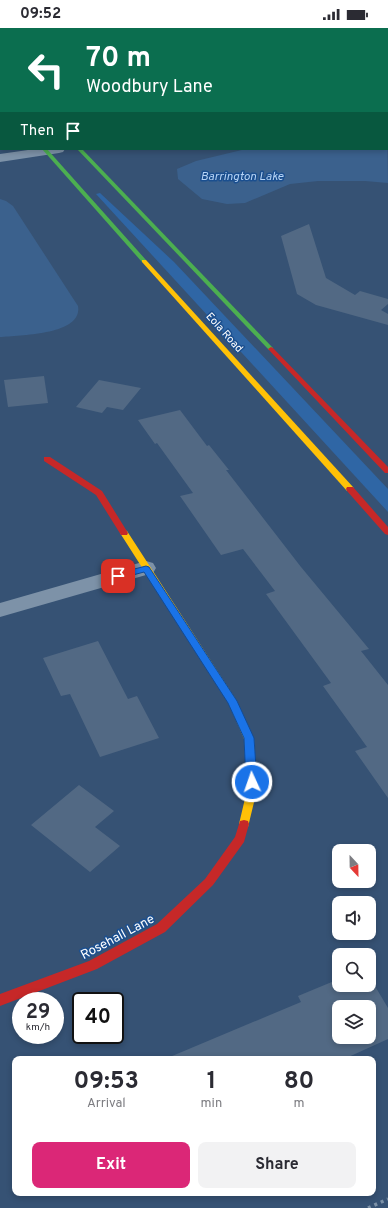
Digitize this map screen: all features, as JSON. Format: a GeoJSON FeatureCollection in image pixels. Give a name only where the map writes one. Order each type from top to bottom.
{"type":"FeatureCollection","features":[{"type":"Feature","properties":{"kind":"street"},"geometry":{"type":"LineString","coordinates":[[0,158],[45,150]]}},
{"type":"Feature","properties":{"kind":"street","name":"Eola Road"},"geometry":{"type":"LineString","coordinates":[[45,150],[388,532]]}},
{"type":"Feature","properties":{"kind":"street","name":"Eola Road"},"geometry":{"type":"LineString","coordinates":[[80,150],[388,471]]}},
{"type":"Feature","properties":{"kind":"street","name":"Rosehall Lane"},"geometry":{"type":"LineString","coordinates":[[0,1000],[93,965],[161,928],[209,882],[240,839],[252,790],[249,738],[232,701],[99,493],[48,459]]}},
{"type":"Feature","properties":{"kind":"street"},"geometry":{"type":"LineString","coordinates":[[0,610],[146,568]]}},
{"type":"Feature","properties":{"kind":"path"},"geometry":{"type":"LineString","coordinates":[[368,1208],[388,1199]]}},
{"type":"Feature","properties":{"kind":"shaded area"},"geometry":{"type":"Polygon","coordinates":[[[100,193],[174,262],[388,489],[388,512],[96,194],[100,193]]]}},
{"type":"Feature","properties":{"kind":"water","name":"Barrington Lake"},"geometry":{"type":"Polygon","coordinates":[[[242,150],[387,150],[388,183],[365,181],[318,181],[290,184],[245,203],[227,204],[202,199],[178,179],[177,169],[196,161],[242,150]]]}},
{"type":"Feature","properties":{"kind":"water"},"geometry":{"type":"Polygon","coordinates":[[[0,199],[13,206],[78,306],[77,316],[71,323],[48,332],[0,337],[0,199]]]}},
{"type":"Feature","properties":{"kind":"building"},"geometry":{"type":"Polygon","coordinates":[[[309,224],[326,278],[355,295],[360,291],[388,299],[388,304],[381,310],[388,314],[388,325],[316,305],[297,294],[281,236],[309,224]]]}},
{"type":"Feature","properties":{"kind":"building"},"geometry":{"type":"Polygon","coordinates":[[[44,376],[48,403],[8,407],[4,380],[44,376]]]}},
{"type":"Feature","properties":{"kind":"building"},"geometry":{"type":"Polygon","coordinates":[[[99,380],[141,388],[123,410],[107,407],[102,413],[76,407],[99,380]]]}},
{"type":"Feature","properties":{"kind":"building"},"geometry":{"type":"Polygon","coordinates":[[[180,410],[207,446],[209,445],[229,470],[226,470],[301,567],[369,649],[361,651],[388,685],[388,798],[355,751],[367,747],[323,686],[331,683],[266,594],[275,591],[243,549],[221,555],[180,496],[193,493],[157,443],[155,444],[138,420],[180,410]]]}},
{"type":"Feature","properties":{"kind":"building"},"geometry":{"type":"Polygon","coordinates":[[[98,641],[128,699],[137,696],[159,738],[100,757],[70,694],[61,696],[43,658],[98,641]]]}},
{"type":"Feature","properties":{"kind":"building"},"geometry":{"type":"Polygon","coordinates":[[[79,785],[114,811],[95,827],[120,846],[90,872],[31,825],[79,785]]]}},
{"type":"Feature","properties":{"kind":"building"},"geometry":{"type":"Polygon","coordinates":[[[332,982],[332,992],[376,992],[376,988],[388,1008],[388,1039],[351,1056],[172,1056],[301,1002],[298,996],[332,982]]]}},
{"type":"Feature","properties":{"kind":"traffic: fast"},"geometry":{"type":"LineString","coordinates":[[45,150],[144,261]]}},
{"type":"Feature","properties":{"kind":"traffic: fast"},"geometry":{"type":"LineString","coordinates":[[80,150],[271,349]]}},
{"type":"Feature","properties":{"kind":"traffic: slow"},"geometry":{"type":"LineString","coordinates":[[144,261],[350,489]]}},
{"type":"Feature","properties":{"kind":"traffic: slow"},"geometry":{"type":"LineString","coordinates":[[124,533],[232,701],[249,739],[252,790],[244,824]]}},
{"type":"Feature","properties":{"kind":"traffic: jam"},"geometry":{"type":"LineString","coordinates":[[271,349],[388,471]]}},
{"type":"Feature","properties":{"kind":"traffic: jam"},"geometry":{"type":"LineString","coordinates":[[47,459],[99,493],[124,533]]}},
{"type":"Feature","properties":{"kind":"traffic: jam"},"geometry":{"type":"LineString","coordinates":[[350,489],[388,532]]}},
{"type":"Feature","properties":{"kind":"traffic: jam"},"geometry":{"type":"LineString","coordinates":[[0,1000],[93,965],[161,928],[209,882],[240,839],[244,824]]}},
{"type":"Feature","properties":{"kind":"route"},"geometry":{"type":"LineString","coordinates":[[118,576],[146,568],[232,701],[249,738],[252,782]]}}]}
